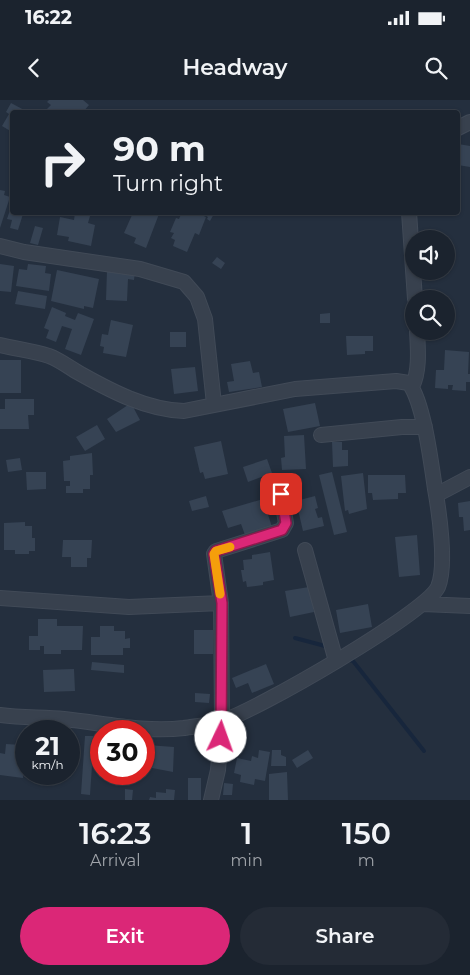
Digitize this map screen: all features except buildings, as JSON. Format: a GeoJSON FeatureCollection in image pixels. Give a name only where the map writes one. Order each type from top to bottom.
{"type":"FeatureCollection","features":[{"type":"Feature","properties":{"kind":"street"},"geometry":{"type":"LineString","coordinates":[[409,215],[414,290]]}},
{"type":"Feature","properties":{"kind":"street"},"geometry":{"type":"LineString","coordinates":[[0,246],[24,252],[140,269],[184,282],[197,297],[205,319],[214,404]]}},
{"type":"Feature","properties":{"kind":"street"},"geometry":{"type":"LineString","coordinates":[[412,387],[416,379],[417,340]]}},
{"type":"Feature","properties":{"kind":"street"},"geometry":{"type":"LineString","coordinates":[[0,345],[50,356],[90,379],[149,406],[167,410],[184,411],[295,389],[396,380],[406,382],[412,387],[425,427],[441,540],[440,579],[434,593],[423,604],[336,662],[287,690],[222,721],[182,728],[149,728],[0,715]]}},
{"type":"Feature","properties":{"kind":"street"},"geometry":{"type":"LineString","coordinates":[[321,435],[402,427],[425,427]]}},
{"type":"Feature","properties":{"kind":"street"},"geometry":{"type":"LineString","coordinates":[[436,495],[470,477]]}},
{"type":"Feature","properties":{"kind":"street"},"geometry":{"type":"LineString","coordinates":[[211,800],[218,770],[222,721],[222,603],[215,552],[282,530],[286,523],[281,494]]}},
{"type":"Feature","properties":{"kind":"street"},"geometry":{"type":"LineString","coordinates":[[305,550],[336,662]]}},
{"type":"Feature","properties":{"kind":"street"},"geometry":{"type":"LineString","coordinates":[[0,598],[129,606],[222,603]]}},
{"type":"Feature","properties":{"kind":"street"},"geometry":{"type":"LineString","coordinates":[[423,604],[470,606]]}},
{"type":"Feature","properties":{"kind":"waterway"},"geometry":{"type":"LineString","coordinates":[[295,638],[329,647]]}},
{"type":"Feature","properties":{"kind":"waterway"},"geometry":{"type":"LineString","coordinates":[[347,659],[353,661],[424,751]]}},
{"type":"Feature","properties":{"kind":"slow traffic"},"geometry":{"type":"LineString","coordinates":[[220,594],[214,554],[216,551],[230,547]]}},
{"type":"Feature","properties":{"kind":"route"},"geometry":{"type":"LineString","coordinates":[[221,737],[222,603],[214,554],[216,551],[278,533],[282,530],[286,523],[281,494]]}}]}
